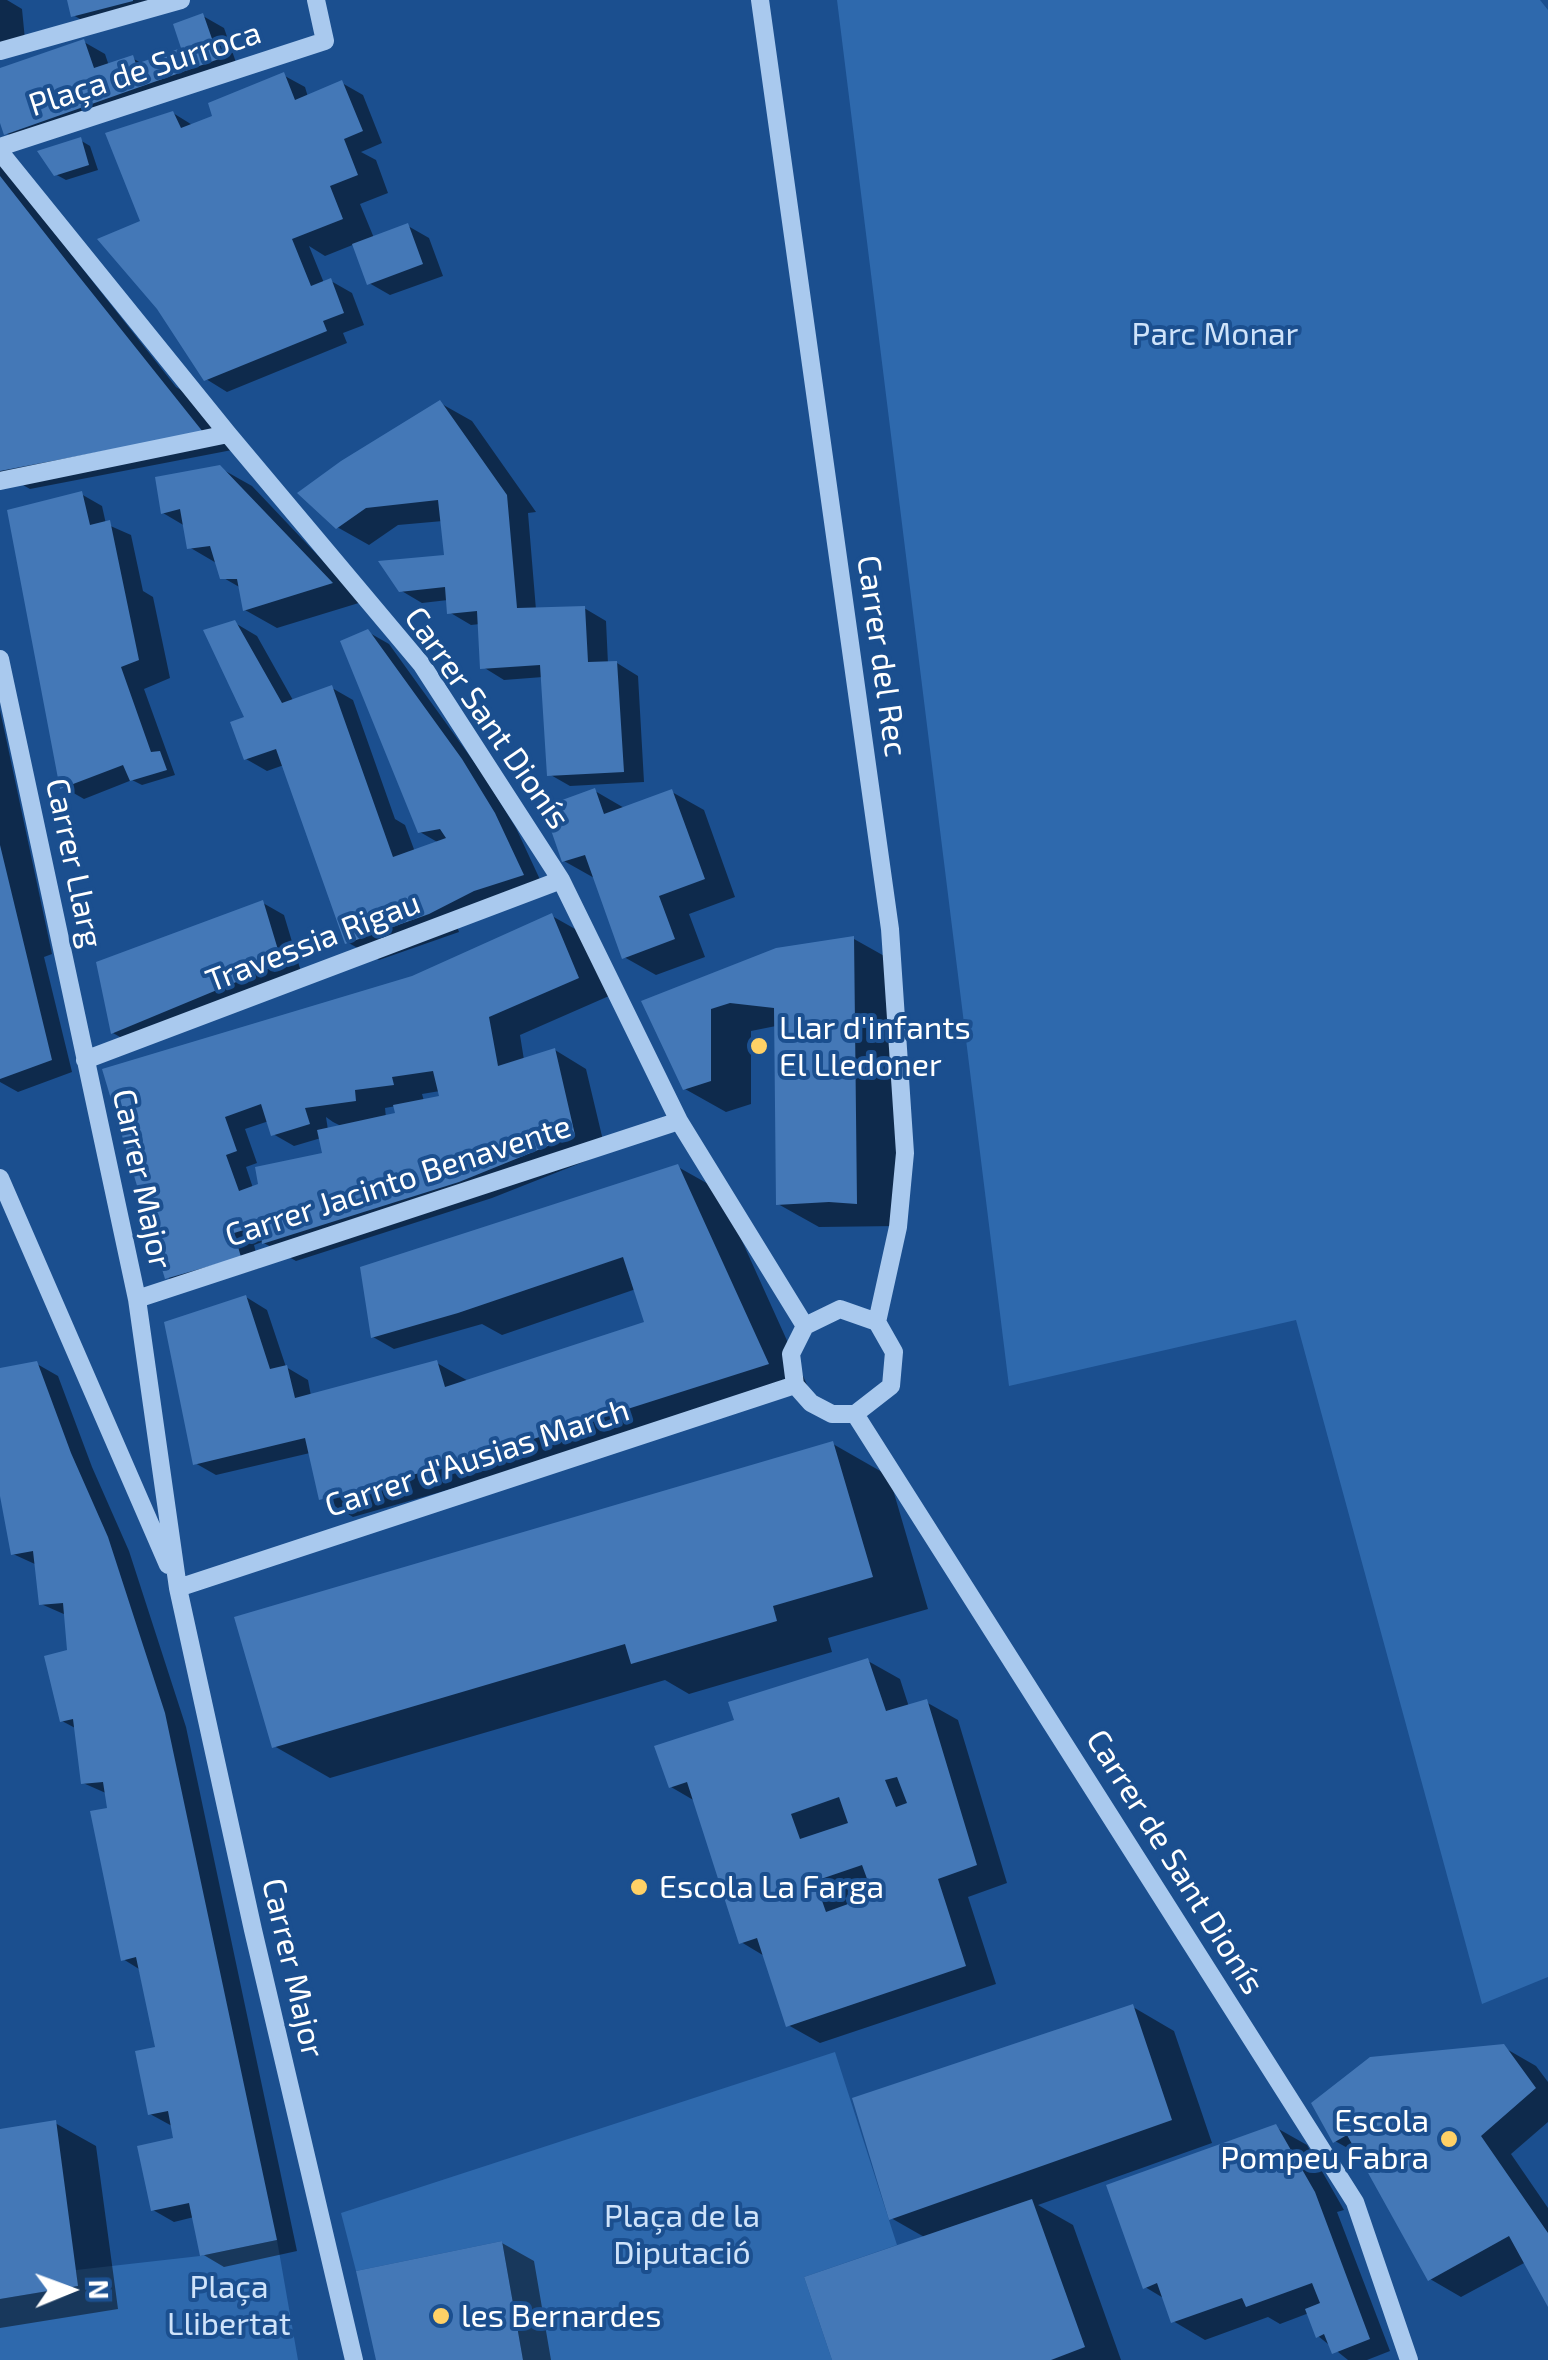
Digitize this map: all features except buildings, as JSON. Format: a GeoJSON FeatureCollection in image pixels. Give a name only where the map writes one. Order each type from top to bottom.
{"type":"FeatureCollection","features":[{"type":"Feature","properties":{"kind":"street","name":"Plaça de Surroca"},"geometry":{"type":"LineString","coordinates":[[0,51],[181,0]]}},
{"type":"Feature","properties":{"kind":"street","name":"Plaça de Surroca"},"geometry":{"type":"LineString","coordinates":[[0,150],[325,41],[316,0]]}},
{"type":"Feature","properties":{"kind":"street","name":"Carrer del Rec"},"geometry":{"type":"LineString","coordinates":[[760,0],[890,929],[905,1153],[898,1226],[877,1322]]}},
{"type":"Feature","properties":{"kind":"street","name":"Carrer Sant Dionís"},"geometry":{"type":"LineString","coordinates":[[0,150],[228,434],[422,665],[561,880],[679,1121],[805,1326]]}},
{"type":"Feature","properties":{"kind":"street"},"geometry":{"type":"LineString","coordinates":[[0,481],[228,434]]}},
{"type":"Feature","properties":{"kind":"street","name":"Carrer Llarg"},"geometry":{"type":"LineString","coordinates":[[0,659],[88,1070]]}},
{"type":"Feature","properties":{"kind":"street","name":"Travessia Rigau"},"geometry":{"type":"LineString","coordinates":[[88,1070],[561,880]]}},
{"type":"Feature","properties":{"kind":"street","name":"Carrer Major"},"geometry":{"type":"LineString","coordinates":[[88,1070],[137,1299],[178,1588],[354,2360]]}},
{"type":"Feature","properties":{"kind":"street","name":"Carrer Jacinto Benavente"},"geometry":{"type":"LineString","coordinates":[[137,1299],[679,1121]]}},
{"type":"Feature","properties":{"kind":"street","name":"Carrer Major"},"geometry":{"type":"LineString","coordinates":[[0,1178],[178,1588]]}},
{"type":"Feature","properties":{"kind":"street"},"geometry":{"type":"LineString","coordinates":[[840,1310],[877,1322],[894,1352],[890,1386],[855,1414],[832,1414],[810,1404],[795,1385],[791,1354],[805,1326],[840,1310]]}},
{"type":"Feature","properties":{"kind":"street","name":"Carrer d'Ausias March"},"geometry":{"type":"LineString","coordinates":[[178,1588],[795,1385]]}},
{"type":"Feature","properties":{"kind":"street","name":"Carrer de Sant Dionís"},"geometry":{"type":"LineString","coordinates":[[855,1414],[1355,2202],[1409,2360]]}},
{"type":"Feature","properties":{"kind":"green space","name":"Parc Monar"},"geometry":{"type":"Polygon","coordinates":[[[837,0],[1540,0],[1548,10],[1548,1977],[1482,2004],[1296,1320],[1009,1386],[837,0]]]}},
{"type":"Feature","properties":{"kind":"green space","name":"Plaça de la Diputació"},"geometry":{"type":"Polygon","coordinates":[[[835,2052],[897,2245],[804,2277],[832,2360],[523,2360],[502,2241],[356,2271],[341,2213],[835,2052]]]}},
{"type":"Feature","properties":{"kind":"green space","name":"Plaça Llibertat"},"geometry":{"type":"Polygon","coordinates":[[[277,2240],[298,2360],[0,2360],[0,2299],[77,2286],[76,2270],[200,2256],[277,2240]]]}},
{"type":"Feature","properties":{"kind":"place","name":"Llar d'infants El Lledoner"},"geometry":{"type":"Point","coordinates":[759,1046]}},
{"type":"Feature","properties":{"kind":"place","name":"Escola La Farga"},"geometry":{"type":"Point","coordinates":[639,1887]}},
{"type":"Feature","properties":{"kind":"place","name":"Escola Pompeu Fabra"},"geometry":{"type":"Point","coordinates":[1449,2139]}},
{"type":"Feature","properties":{"kind":"place","name":"les Bernardes"},"geometry":{"type":"Point","coordinates":[441,2316]}}]}
